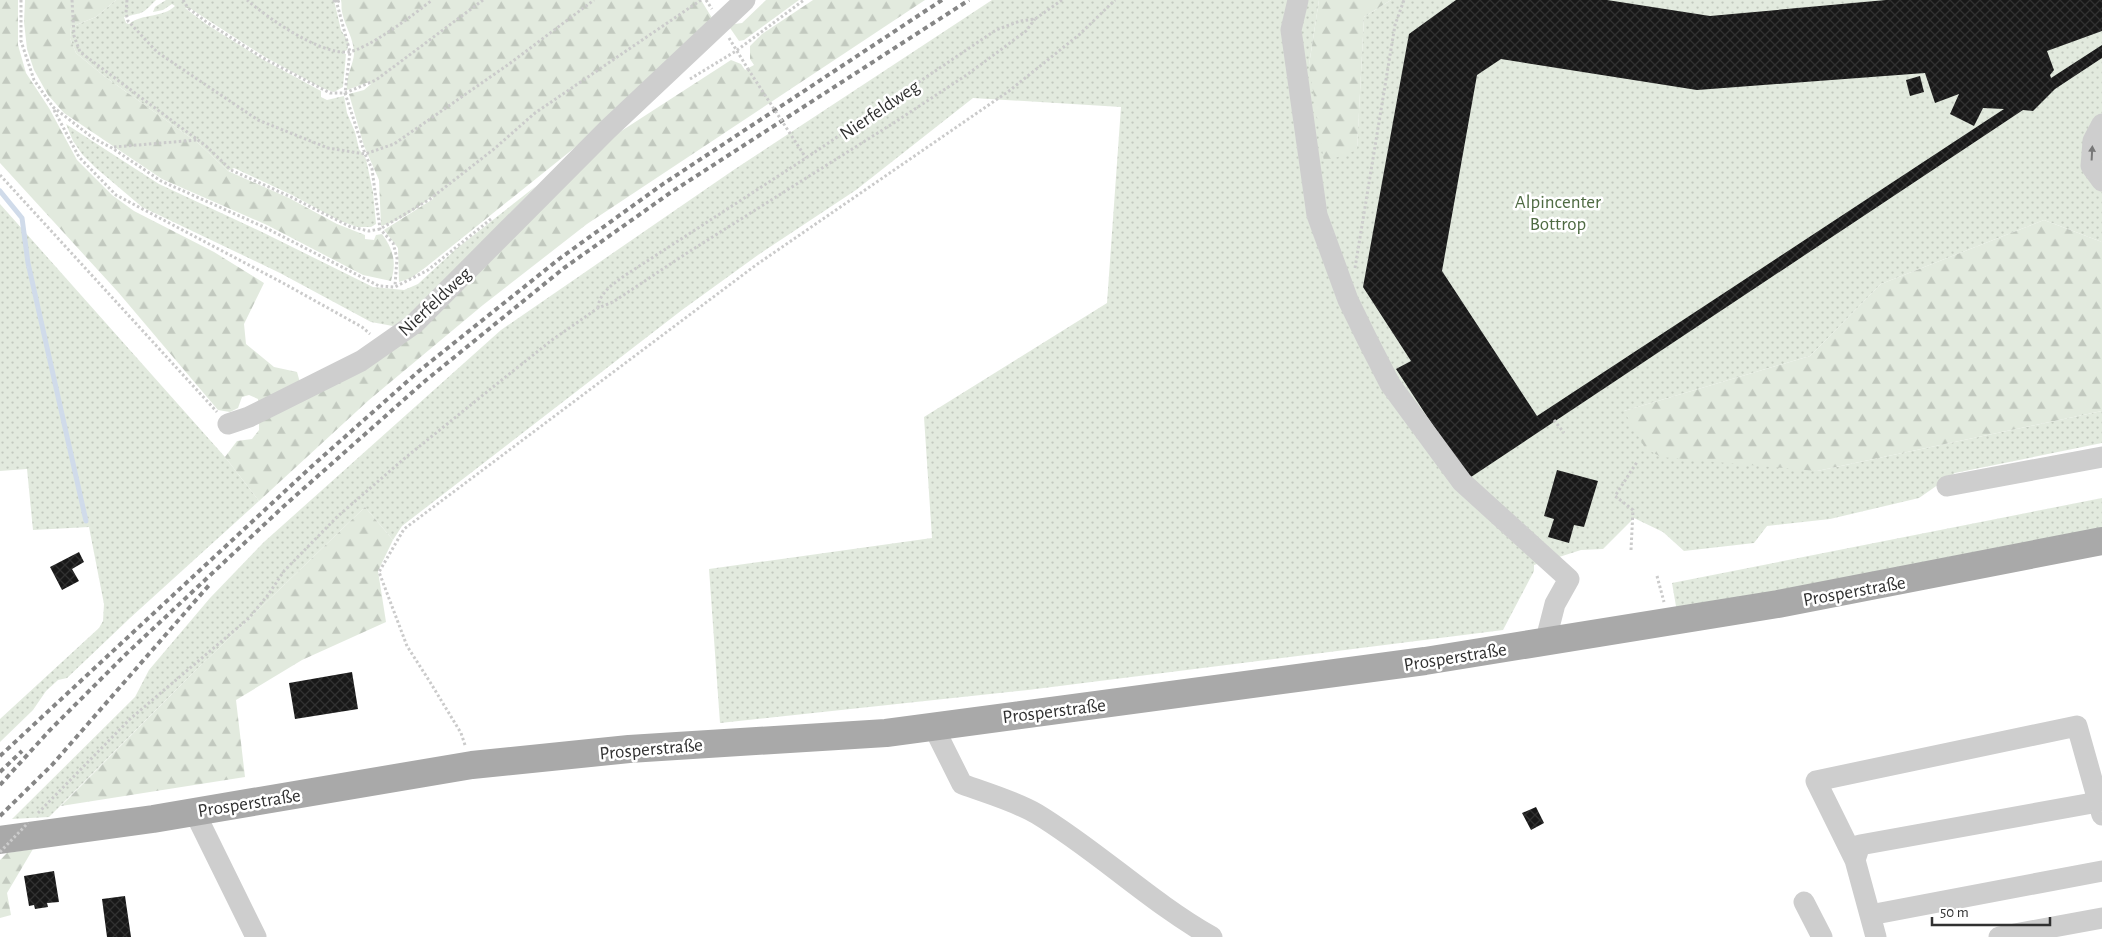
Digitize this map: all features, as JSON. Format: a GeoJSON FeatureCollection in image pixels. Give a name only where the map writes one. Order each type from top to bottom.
{"type":"FeatureCollection","features":[{"type":"Feature","properties":{"kind":"main road","name":"Prosperstraße"},"geometry":{"type":"LineString","coordinates":[[0,840],[153,819],[472,765],[629,749],[886,732],[1292,680],[1545,643],[1778,604],[2102,542]]}},
{"type":"Feature","properties":{"kind":"street","name":"Nierfeldweg"},"geometry":{"type":"LineString","coordinates":[[228,424],[249,417],[361,361],[414,324],[607,130],[745,0]]}},
{"type":"Feature","properties":{"kind":"street"},"geometry":{"type":"LineString","coordinates":[[1298,0],[1291,30],[1317,215],[1348,300],[1390,384],[1462,482],[1569,579],[1555,604],[1545,643]]}},
{"type":"Feature","properties":{"kind":"street"},"geometry":{"type":"LineString","coordinates":[[2102,124],[2093,141],[2092,166],[2102,181]]}},
{"type":"Feature","properties":{"kind":"street"},"geometry":{"type":"LineString","coordinates":[[1947,486],[2102,458]]}},
{"type":"Feature","properties":{"kind":"street"},"geometry":{"type":"LineString","coordinates":[[933,726],[962,784],[1035,813],[1077,840],[1185,922],[1212,937]]}},
{"type":"Feature","properties":{"kind":"street"},"geometry":{"type":"LineString","coordinates":[[1855,860],[1860,845],[2100,808],[2078,726],[1816,781],[1855,860],[1876,937]]}},
{"type":"Feature","properties":{"kind":"street"},"geometry":{"type":"LineString","coordinates":[[194,811],[256,937]]}},
{"type":"Feature","properties":{"kind":"street"},"geometry":{"type":"LineString","coordinates":[[1870,915],[2102,871]]}},
{"type":"Feature","properties":{"kind":"street"},"geometry":{"type":"LineString","coordinates":[[1804,902],[1822,937]]}},
{"type":"Feature","properties":{"kind":"street"},"geometry":{"type":"LineString","coordinates":[[1999,937],[2102,918]]}},
{"type":"Feature","properties":{"kind":"path"},"geometry":{"type":"LineString","coordinates":[[21,0],[21,41],[34,80],[53,107],[79,157],[116,195],[291,287],[362,327],[384,345]]}},
{"type":"Feature","properties":{"kind":"path"},"geometry":{"type":"LineString","coordinates":[[72,0],[74,36],[80,52],[198,140],[231,170],[291,197],[351,228],[369,231],[380,229],[430,199],[494,149],[535,113],[701,0]]}},
{"type":"Feature","properties":{"kind":"path"},"geometry":{"type":"LineString","coordinates":[[126,0],[128,20],[157,52],[258,120],[328,148],[365,154],[394,144],[509,64],[594,0]]}},
{"type":"Feature","properties":{"kind":"path"},"geometry":{"type":"LineString","coordinates":[[182,0],[188,8],[208,23],[263,58],[330,93],[345,93],[376,80],[483,0]]}},
{"type":"Feature","properties":{"kind":"path"},"geometry":{"type":"LineString","coordinates":[[247,0],[266,15],[313,43],[341,52],[350,52],[371,42],[432,0]]}},
{"type":"Feature","properties":{"kind":"path"},"geometry":{"type":"LineString","coordinates":[[342,0],[335,1],[350,52],[345,93],[372,170],[380,229],[393,243],[396,258],[395,286]]}},
{"type":"Feature","properties":{"kind":"path"},"geometry":{"type":"LineString","coordinates":[[736,51],[804,0]]}},
{"type":"Feature","properties":{"kind":"path","name":"Nierfeldweg"},"geometry":{"type":"LineString","coordinates":[[598,308],[599,299],[611,285],[624,276],[806,158],[996,30],[1020,20],[1035,19],[1062,0]]}},
{"type":"Feature","properties":{"kind":"path"},"geometry":{"type":"LineString","coordinates":[[472,765],[461,733],[406,646],[379,572],[404,529],[749,270],[1009,90],[1080,34],[1115,0]]}},
{"type":"Feature","properties":{"kind":"path"},"geometry":{"type":"LineString","coordinates":[[1348,300],[1361,241],[1370,168],[1395,25],[1404,0]]}},
{"type":"Feature","properties":{"kind":"path"},"geometry":{"type":"LineString","coordinates":[[0,852],[130,719],[249,618],[268,595],[284,571],[338,516],[404,458],[492,387],[552,340],[598,308],[612,302],[791,186],[900,119],[1007,46],[1026,31],[1035,19]]}},
{"type":"Feature","properties":{"kind":"path"},"geometry":{"type":"LineString","coordinates":[[733,45],[806,158]]}},
{"type":"Feature","properties":{"kind":"path"},"geometry":{"type":"LineString","coordinates":[[53,107],[93,138],[112,148],[161,181],[264,227],[379,286],[395,286],[428,270],[497,214]]}},
{"type":"Feature","properties":{"kind":"path"},"geometry":{"type":"LineString","coordinates":[[112,148],[198,140]]}},
{"type":"Feature","properties":{"kind":"path"},"geometry":{"type":"LineString","coordinates":[[0,175],[228,424]]}},
{"type":"Feature","properties":{"kind":"path"},"geometry":{"type":"LineString","coordinates":[[1554,420],[1564,433]]}},
{"type":"Feature","properties":{"kind":"path"},"geometry":{"type":"LineString","coordinates":[[1630,550],[1632,510],[1615,496],[1637,462]]}},
{"type":"Feature","properties":{"kind":"green space"},"geometry":{"type":"Polygon","coordinates":[[[0,0],[18,0],[18,45],[26,73],[49,108],[77,160],[112,195],[134,211],[214,252],[264,283],[244,324],[246,344],[274,367],[297,372],[301,386],[258,406],[258,399],[249,395],[242,397],[238,408],[230,412],[218,410],[118,292],[0,163],[0,0]]]}},
{"type":"Feature","properties":{"kind":"green space"},"geometry":{"type":"Polygon","coordinates":[[[25,0],[116,0],[96,17],[71,27],[70,38],[76,53],[104,76],[198,143],[228,171],[289,198],[337,224],[365,235],[365,239],[374,240],[376,235],[382,234],[393,256],[394,268],[391,281],[363,275],[267,225],[162,179],[64,113],[48,95],[34,70],[27,49],[24,22],[25,0]]]}},
{"type":"Feature","properties":{"kind":"green space"},"geometry":{"type":"Polygon","coordinates":[[[116,0],[156,0],[142,12],[124,17],[126,23],[129,24],[140,18],[165,12],[175,6],[172,4],[163,10],[153,12],[155,7],[166,0],[334,0],[341,30],[349,43],[347,50],[342,53],[346,54],[343,87],[334,92],[322,88],[265,57],[191,9],[185,8],[206,24],[262,59],[321,91],[321,97],[327,100],[344,96],[347,113],[355,132],[359,149],[366,159],[373,192],[376,224],[371,227],[357,227],[338,220],[292,195],[234,168],[228,171],[198,143],[104,76],[76,53],[70,38],[71,27],[96,17],[116,0]]]}},
{"type":"Feature","properties":{"kind":"green space"},"geometry":{"type":"Polygon","coordinates":[[[341,0],[701,0],[712,18],[593,133],[426,267],[411,278],[399,282],[398,248],[384,230],[433,199],[432,197],[401,218],[381,226],[379,180],[364,146],[349,94],[364,90],[371,84],[369,82],[347,90],[347,81],[354,54],[353,43],[342,12],[341,0]]]}},
{"type":"Feature","properties":{"kind":"green space"},"geometry":{"type":"Polygon","coordinates":[[[766,0],[799,0],[744,40],[739,41],[728,25],[742,23],[766,0]]]}},
{"type":"Feature","properties":{"kind":"green space"},"geometry":{"type":"Polygon","coordinates":[[[813,0],[925,0],[587,224],[483,305],[369,400],[259,501],[225,457],[237,441],[252,439],[259,430],[259,417],[348,374],[612,137],[731,60],[741,64],[745,70],[754,65],[750,59],[750,46],[762,34],[813,0]]]}},
{"type":"Feature","properties":{"kind":"green space","name":"Alpincenter Bottrop"},"geometry":{"type":"Polygon","coordinates":[[[992,0],[1319,0],[1309,65],[1357,149],[1364,17],[1391,0],[2102,0],[2102,242],[2044,220],[1881,284],[1810,356],[1624,411],[1817,471],[2102,411],[2102,443],[1955,473],[1919,498],[1830,519],[1767,526],[1754,543],[1684,551],[1663,532],[1634,518],[1603,549],[1581,550],[1534,565],[1534,571],[1503,630],[1028,690],[720,723],[709,569],[932,538],[924,417],[1107,303],[1121,107],[973,98],[856,190],[758,255],[682,310],[402,526],[393,540],[365,507],[196,670],[49,817],[12,819],[135,697],[149,670],[210,598],[264,542],[501,330],[735,169],[992,0]]]}},
{"type":"Feature","properties":{"kind":"green space"},"geometry":{"type":"Polygon","coordinates":[[[1319,0],[1391,0],[1364,17],[1357,150],[1324,162],[1309,65],[1319,0]]]}},
{"type":"Feature","properties":{"kind":"green space"},"geometry":{"type":"Polygon","coordinates":[[[66,124],[159,184],[373,287],[404,290],[418,284],[456,249],[536,186],[409,319],[393,326],[371,322],[280,273],[142,207],[82,154],[73,141],[66,124]]]}},
{"type":"Feature","properties":{"kind":"green space"},"geometry":{"type":"Polygon","coordinates":[[[0,204],[225,457],[259,501],[67,678],[58,680],[46,691],[33,710],[0,742],[0,719],[99,628],[103,621],[104,604],[89,527],[33,530],[27,469],[0,471],[0,204]]]}},
{"type":"Feature","properties":{"kind":"green space"},"geometry":{"type":"Polygon","coordinates":[[[2044,220],[2102,242],[2102,411],[1817,471],[1661,457],[1645,448],[1624,411],[1810,356],[1881,284],[2044,220]]]}},
{"type":"Feature","properties":{"kind":"green space"},"geometry":{"type":"Polygon","coordinates":[[[2102,498],[2102,528],[1677,612],[1672,583],[2102,498]]]}},
{"type":"Feature","properties":{"kind":"green space"},"geometry":{"type":"Polygon","coordinates":[[[365,507],[393,540],[378,571],[386,622],[302,660],[236,700],[245,777],[61,806],[196,670],[365,507]]]}},
{"type":"Feature","properties":{"kind":"green space"},"geometry":{"type":"Polygon","coordinates":[[[33,849],[7,893],[11,915],[0,918],[0,860],[7,853],[33,849]]]}},
{"type":"Feature","properties":{"kind":"building"},"geometry":{"type":"Polygon","coordinates":[[[1456,0],[1607,0],[1710,16],[1886,0],[2102,0],[2102,31],[2047,51],[2054,70],[2050,75],[2051,78],[2102,45],[2102,58],[2055,89],[2033,111],[2023,110],[1468,479],[1396,369],[1411,361],[1363,287],[1409,34],[1456,0]],[[1501,59],[1477,75],[1442,271],[1537,416],[2004,109],[1983,108],[1974,126],[1950,114],[1959,94],[1935,103],[1925,73],[1697,90],[1501,59]]]}},
{"type":"Feature","properties":{"kind":"building"},"geometry":{"type":"Polygon","coordinates":[[[1920,76],[1924,92],[1910,96],[1906,80],[1920,76]]]}},
{"type":"Feature","properties":{"kind":"building"},"geometry":{"type":"Polygon","coordinates":[[[1557,470],[1598,481],[1584,527],[1574,525],[1569,543],[1548,537],[1554,519],[1544,516],[1557,470]]]}},
{"type":"Feature","properties":{"kind":"building"},"geometry":{"type":"Polygon","coordinates":[[[79,552],[84,562],[72,569],[79,581],[62,590],[50,567],[79,552]]]}},
{"type":"Feature","properties":{"kind":"building"},"geometry":{"type":"Polygon","coordinates":[[[352,672],[358,709],[295,719],[289,683],[352,672]]]}},
{"type":"Feature","properties":{"kind":"building"},"geometry":{"type":"Polygon","coordinates":[[[1536,807],[1544,823],[1531,830],[1522,813],[1536,807]]]}},
{"type":"Feature","properties":{"kind":"building"},"geometry":{"type":"Polygon","coordinates":[[[54,871],[59,902],[47,903],[48,907],[35,909],[34,905],[29,906],[24,876],[54,871]]]}},
{"type":"Feature","properties":{"kind":"building"},"geometry":{"type":"Polygon","coordinates":[[[125,896],[131,937],[107,937],[102,899],[125,896]]]}},
{"type":"Feature","properties":{"kind":"waterway"},"geometry":{"type":"LineString","coordinates":[[0,191],[22,218],[28,263],[86,521]]}},
{"type":"Feature","properties":{"kind":"railway"},"geometry":{"type":"LineString","coordinates":[[0,756],[311,467],[419,371],[559,259],[663,184],[942,0]]}},
{"type":"Feature","properties":{"kind":"railway"},"geometry":{"type":"LineString","coordinates":[[0,785],[49,731],[125,655],[284,506],[425,381],[564,268],[670,193],[969,0]]}},
{"type":"Feature","properties":{"kind":"railway"},"geometry":{"type":"LineString","coordinates":[[0,816],[52,765],[210,584]]}},
{"type":"Feature","properties":{"kind":"railway"},"geometry":{"type":"LineString","coordinates":[[0,772],[22,751]]}}]}
